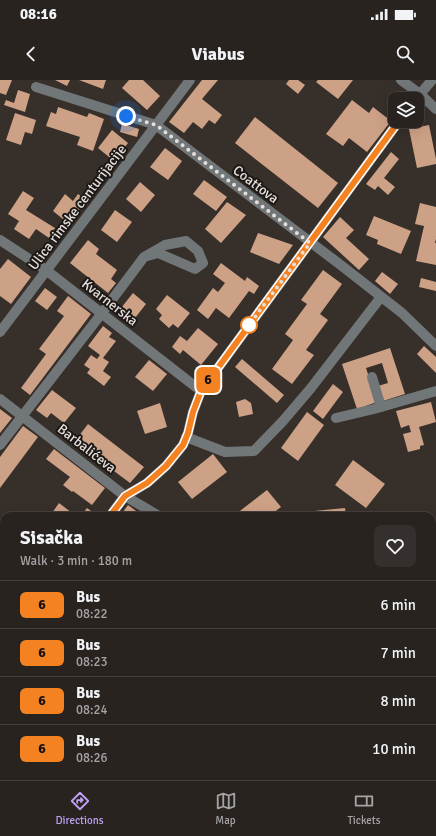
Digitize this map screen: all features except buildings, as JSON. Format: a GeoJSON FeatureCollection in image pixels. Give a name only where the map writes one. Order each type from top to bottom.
{"type":"FeatureCollection","features":[{"type":"Feature","properties":{"kind":"street","name":"Ulica rimske centurijacije"},"geometry":{"type":"LineString","coordinates":[[0,332],[190,80]]}},
{"type":"Feature","properties":{"kind":"street"},"geometry":{"type":"LineString","coordinates":[[401,80],[413,92]]}},
{"type":"Feature","properties":{"kind":"street"},"geometry":{"type":"LineString","coordinates":[[422,92],[432,80]]}},
{"type":"Feature","properties":{"kind":"street","name":"Coattova"},"geometry":{"type":"LineString","coordinates":[[36,87],[156,125],[402,313],[436,346]]}},
{"type":"Feature","properties":{"kind":"street"},"geometry":{"type":"LineString","coordinates":[[424,101],[436,109]]}},
{"type":"Feature","properties":{"kind":"street"},"geometry":{"type":"LineString","coordinates":[[113,512],[125,496],[147,483],[166,466],[183,445],[201,391],[394,128]]}},
{"type":"Feature","properties":{"kind":"street","name":"Kvarnerska"},"geometry":{"type":"LineString","coordinates":[[0,240],[46,270],[201,391]]}},
{"type":"Feature","properties":{"kind":"street"},"geometry":{"type":"LineString","coordinates":[[0,445],[144,257],[165,245],[186,241],[198,251],[203,263],[195,269],[158,253],[144,257]]}},
{"type":"Feature","properties":{"kind":"street"},"geometry":{"type":"LineString","coordinates":[[186,437],[225,452],[254,451],[312,388],[381,297]]}},
{"type":"Feature","properties":{"kind":"street"},"geometry":{"type":"LineString","coordinates":[[372,377],[381,407]]}},
{"type":"Feature","properties":{"kind":"street"},"geometry":{"type":"LineString","coordinates":[[336,418],[436,391]]}},
{"type":"Feature","properties":{"kind":"street","name":"Barbalićeva"},"geometry":{"type":"LineString","coordinates":[[0,399],[125,496],[152,512]]}},
{"type":"Feature","properties":{"kind":"bus line","name":"6"},"geometry":{"type":"LineString","coordinates":[[113,512],[125,496],[147,483],[166,466],[183,445],[201,391],[394,128]]}},
{"type":"Feature","properties":{"kind":"route"},"geometry":{"type":"LineString","coordinates":[[126,116],[156,125],[310,243],[246,329],[249,325]]}}]}
